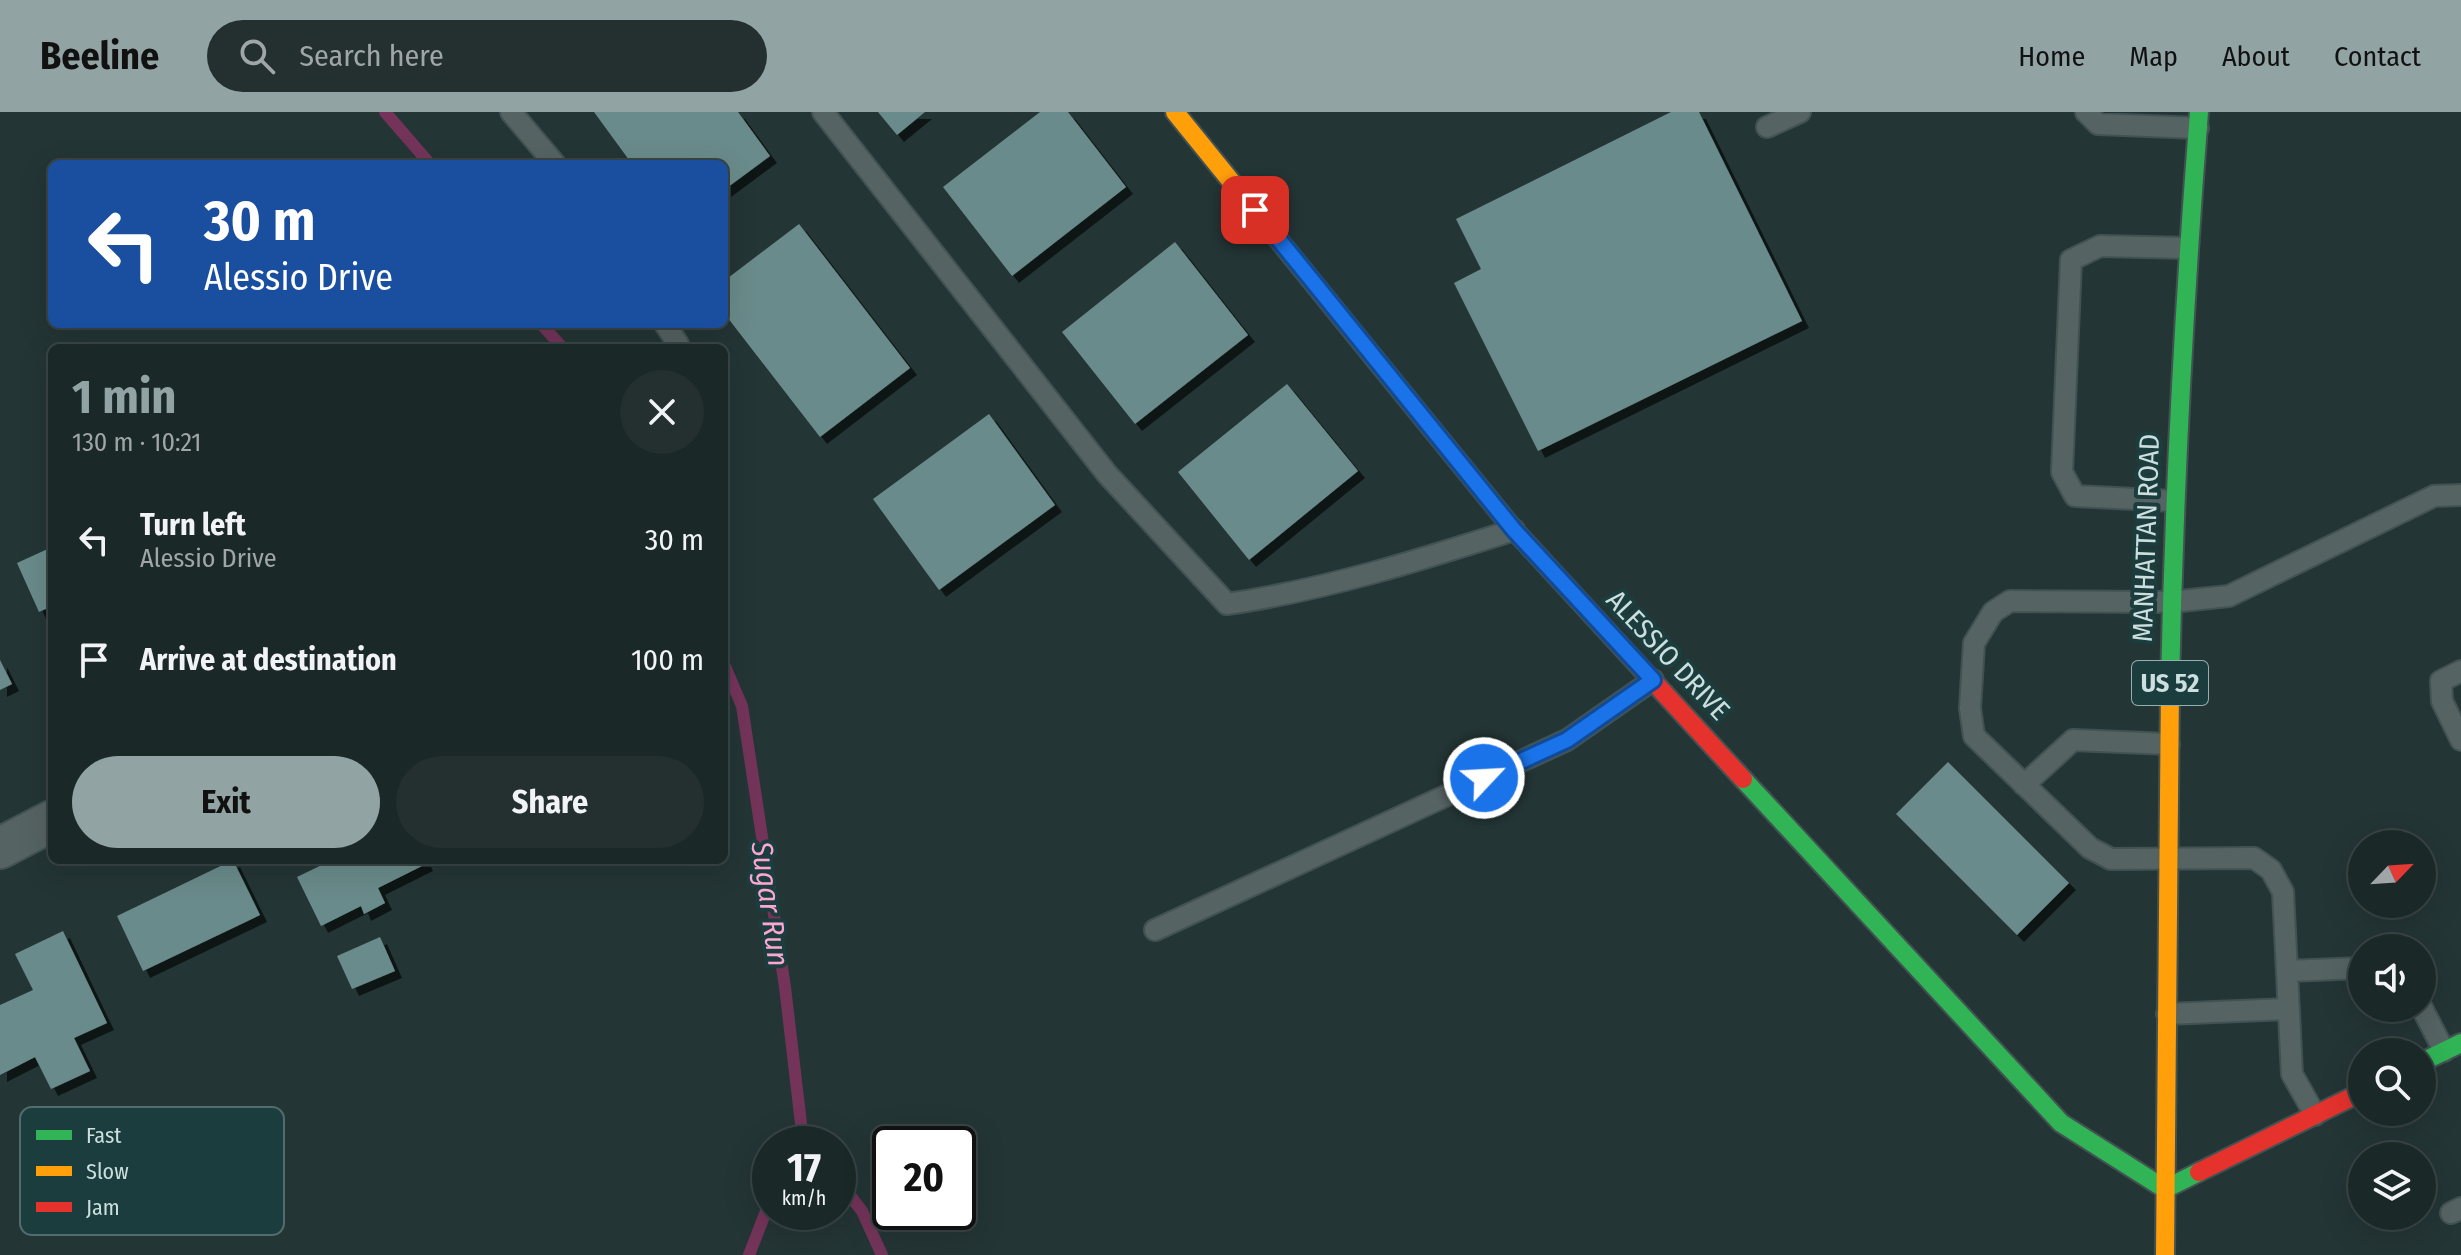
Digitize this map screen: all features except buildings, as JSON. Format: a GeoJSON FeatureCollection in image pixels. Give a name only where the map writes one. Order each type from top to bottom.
{"type":"FeatureCollection","features":[{"type":"Feature","properties":{"kind":"street","name":"ALESSIO DRIVE"},"geometry":{"type":"LineString","coordinates":[[1175,112],[1514,530],[2061,1123],[2165,1189]]}},
{"type":"Feature","properties":{"kind":"street","name":"MANHATTAN ROAD"},"geometry":{"type":"LineString","coordinates":[[2165,1255],[2167,859],[2174,501],[2188,248],[2199,120]]}},
{"type":"Feature","properties":{"kind":"street"},"geometry":{"type":"LineString","coordinates":[[0,848],[48,823]]}},
{"type":"Feature","properties":{"kind":"street"},"geometry":{"type":"LineString","coordinates":[[2165,1189],[2348,1099]]}},
{"type":"Feature","properties":{"kind":"lane"},"geometry":{"type":"LineString","coordinates":[[511,112],[552,160]]}},
{"type":"Feature","properties":{"kind":"lane"},"geometry":{"type":"LineString","coordinates":[[823,112],[1107,474],[1227,604],[1298,592],[1419,560],[1514,530]]}},
{"type":"Feature","properties":{"kind":"lane"},"geometry":{"type":"LineString","coordinates":[[1767,127],[1800,112]]}},
{"type":"Feature","properties":{"kind":"lane"},"geometry":{"type":"LineString","coordinates":[[2086,112],[2098,124],[2199,120]]}},
{"type":"Feature","properties":{"kind":"lane"},"geometry":{"type":"LineString","coordinates":[[2174,501],[2075,496],[2062,472],[2071,260],[2100,246],[2188,248]]}},
{"type":"Feature","properties":{"kind":"lane"},"geometry":{"type":"LineString","coordinates":[[668,328],[678,344]]}},
{"type":"Feature","properties":{"kind":"lane"},"geometry":{"type":"LineString","coordinates":[[2315,1115],[2292,1074],[2283,892],[2271,870],[2254,858],[2111,859],[2090,848],[1974,736],[1970,708],[1974,643],[1993,612],[2010,601],[2171,602],[2229,596],[2434,496],[2461,495]]}},
{"type":"Feature","properties":{"kind":"lane"},"geometry":{"type":"LineString","coordinates":[[2461,671],[2441,681],[2442,701],[2461,740]]}},
{"type":"Feature","properties":{"kind":"lane"},"geometry":{"type":"LineString","coordinates":[[1155,930],[1567,740],[1653,680]]}},
{"type":"Feature","properties":{"kind":"lane"},"geometry":{"type":"LineString","coordinates":[[2024,785],[2073,740],[2169,744]]}},
{"type":"Feature","properties":{"kind":"lane"},"geometry":{"type":"LineString","coordinates":[[2287,971],[2348,969]]}},
{"type":"Feature","properties":{"kind":"lane"},"geometry":{"type":"LineString","coordinates":[[2167,1014],[2289,1009]]}},
{"type":"Feature","properties":{"kind":"lane"},"geometry":{"type":"LineString","coordinates":[[2433,1022],[2453,1047]]}},
{"type":"Feature","properties":{"kind":"waterway","name":"Sugar Run"},"geometry":{"type":"LineString","coordinates":[[385,112],[427,160]]}},
{"type":"Feature","properties":{"kind":"waterway","name":"Sugar Run"},"geometry":{"type":"LineString","coordinates":[[545,328],[559,344]]}},
{"type":"Feature","properties":{"kind":"waterway","name":"Sugar Run"},"geometry":{"type":"LineString","coordinates":[[728,673],[742,706],[785,987],[801,1126]]}},
{"type":"Feature","properties":{"kind":"waterway","name":"Sugar Run"},"geometry":{"type":"LineString","coordinates":[[856,1203],[882,1255]]}},
{"type":"Feature","properties":{"kind":"waterway"},"geometry":{"type":"LineString","coordinates":[[749,1255],[759,1230]]}},
{"type":"Feature","properties":{"kind":"traffic: fast"},"geometry":{"type":"LineString","coordinates":[[2170,684],[2180,398],[2199,112]]}},
{"type":"Feature","properties":{"kind":"traffic: fast"},"geometry":{"type":"LineString","coordinates":[[1743,779],[2061,1123],[2165,1189],[2199,1172]]}},
{"type":"Feature","properties":{"kind":"traffic: fast"},"geometry":{"type":"LineString","coordinates":[[2436,1055],[2461,1043]]}},
{"type":"Feature","properties":{"kind":"traffic: slow"},"geometry":{"type":"LineString","coordinates":[[1175,112],[1375,359]]}},
{"type":"Feature","properties":{"kind":"traffic: slow"},"geometry":{"type":"LineString","coordinates":[[2165,1255],[2170,684]]}},
{"type":"Feature","properties":{"kind":"traffic: jam"},"geometry":{"type":"LineString","coordinates":[[1375,359],[1514,530],[1743,779]]}},
{"type":"Feature","properties":{"kind":"traffic: jam"},"geometry":{"type":"LineString","coordinates":[[2199,1172],[2348,1099]]}},
{"type":"Feature","properties":{"kind":"route"},"geometry":{"type":"LineString","coordinates":[[1255,210],[1514,530],[1653,680],[1567,740],[1484,778]]}}]}
